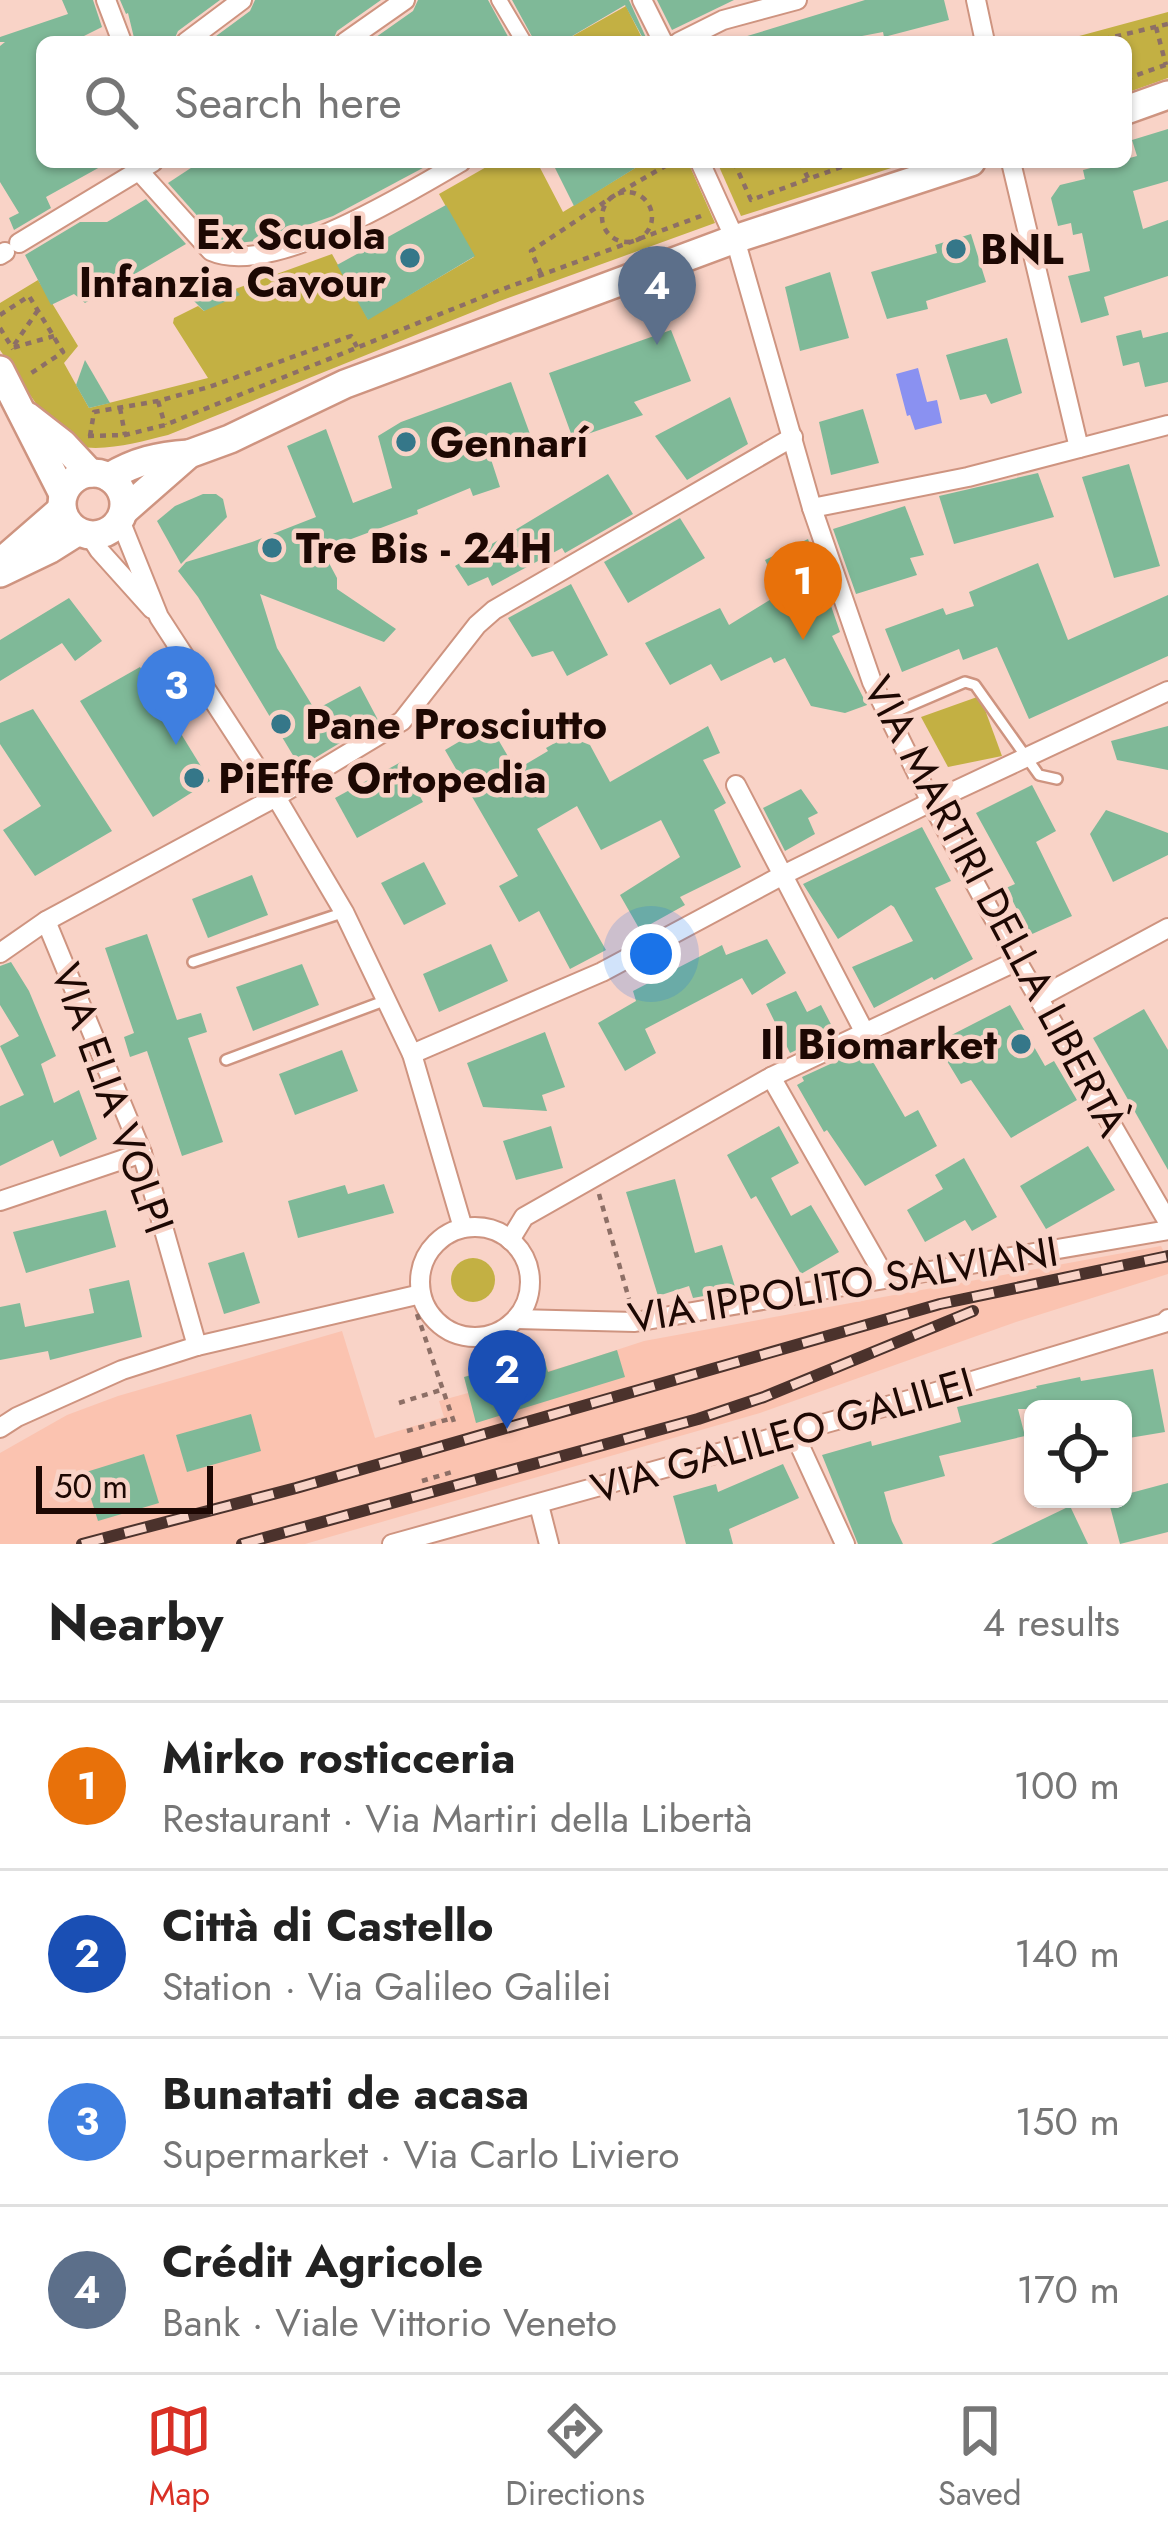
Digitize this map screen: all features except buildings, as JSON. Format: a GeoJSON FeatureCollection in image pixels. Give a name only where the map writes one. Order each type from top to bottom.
{"type":"FeatureCollection","features":[{"type":"Feature","properties":{"kind":"main road"},"geometry":{"type":"LineString","coordinates":[[1132,108],[1168,95]]}},
{"type":"Feature","properties":{"kind":"main road"},"geometry":{"type":"LineString","coordinates":[[0,573],[50,549],[73,518],[74,480],[158,456],[189,454],[345,384],[735,239],[953,168]]}},
{"type":"Feature","properties":{"kind":"main road"},"geometry":{"type":"LineString","coordinates":[[6,359],[24,414],[73,518],[107,532],[189,454]]}},
{"type":"Feature","properties":{"kind":"main road"},"geometry":{"type":"LineString","coordinates":[[24,414],[122,491],[122,516]]}},
{"type":"Feature","properties":{"kind":"main road"},"geometry":{"type":"LineString","coordinates":[[0,563],[73,518]]}},
{"type":"Feature","properties":{"kind":"street"},"geometry":{"type":"LineString","coordinates":[[106,0],[120,36]]}},
{"type":"Feature","properties":{"kind":"street"},"geometry":{"type":"LineString","coordinates":[[194,36],[242,0]]}},
{"type":"Feature","properties":{"kind":"street"},"geometry":{"type":"LineString","coordinates":[[354,36],[405,0]]}},
{"type":"Feature","properties":{"kind":"street"},"geometry":{"type":"LineString","coordinates":[[500,0],[521,36]]}},
{"type":"Feature","properties":{"kind":"street"},"geometry":{"type":"LineString","coordinates":[[642,0],[660,36]]}},
{"type":"Feature","properties":{"kind":"street"},"geometry":{"type":"LineString","coordinates":[[691,36],[723,20],[797,0]]}},
{"type":"Feature","properties":{"kind":"street"},"geometry":{"type":"LineString","coordinates":[[976,0],[985,36]]}},
{"type":"Feature","properties":{"kind":"street"},"geometry":{"type":"LineString","coordinates":[[8,250],[143,168]]}},
{"type":"Feature","properties":{"kind":"street"},"geometry":{"type":"LineString","coordinates":[[148,168],[211,251],[225,257],[248,257],[303,244],[451,168]]}},
{"type":"Feature","properties":{"kind":"street","name":"VIA MARTIRI DELLA LIBERTÀ"},"geometry":{"type":"LineString","coordinates":[[703,168],[735,239],[812,508],[872,682],[1017,961],[1168,1223]]}},
{"type":"Feature","properties":{"kind":"street"},"geometry":{"type":"LineString","coordinates":[[1012,168],[1079,448]]}},
{"type":"Feature","properties":{"kind":"street"},"geometry":{"type":"LineString","coordinates":[[812,508],[968,477],[1168,425]]}},
{"type":"Feature","properties":{"kind":"street"},"geometry":{"type":"LineString","coordinates":[[0,953],[46,921],[276,796],[402,721],[494,610],[793,437]]}},
{"type":"Feature","properties":{"kind":"street"},"geometry":{"type":"LineString","coordinates":[[122,516],[159,617]]}},
{"type":"Feature","properties":{"kind":"street"},"geometry":{"type":"LineString","coordinates":[[73,518],[159,617],[276,796],[344,912],[412,1054],[463,1228]]}},
{"type":"Feature","properties":{"kind":"street"},"geometry":{"type":"LineString","coordinates":[[412,1054],[602,972],[783,875],[1168,692]]}},
{"type":"Feature","properties":{"kind":"street"},"geometry":{"type":"LineString","coordinates":[[736,785],[865,1033]]}},
{"type":"Feature","properties":{"kind":"street","name":"VIA ELIA VOLPI"},"geometry":{"type":"LineString","coordinates":[[46,921],[142,1153],[197,1346]]}},
{"type":"Feature","properties":{"kind":"street"},"geometry":{"type":"LineString","coordinates":[[1038,998],[1168,928]]}},
{"type":"Feature","properties":{"kind":"street"},"geometry":{"type":"LineString","coordinates":[[509,1240],[524,1217],[771,1077],[1017,961]]}},
{"type":"Feature","properties":{"kind":"street"},"geometry":{"type":"LineString","coordinates":[[771,1077],[885,1277]]}},
{"type":"Feature","properties":{"kind":"street"},"geometry":{"type":"LineString","coordinates":[[0,1201],[142,1153]]}},
{"type":"Feature","properties":{"kind":"street","name":"VIA IPPOLITO SALVIANI"},"geometry":{"type":"LineString","coordinates":[[516,1319],[635,1322],[1168,1223]]}},
{"type":"Feature","properties":{"kind":"street"},"geometry":{"type":"LineString","coordinates":[[463,1228],[496,1231],[509,1240],[520,1250],[530,1278],[529,1293],[516,1319],[484,1337],[448,1330],[416,1296],[424,1261],[434,1246],[463,1228]]}},
{"type":"Feature","properties":{"kind":"street"},"geometry":{"type":"LineString","coordinates":[[0,1428],[122,1370],[197,1346],[416,1296]]}},
{"type":"Feature","properties":{"kind":"street","name":"VIA GALILEO GALILEI"},"geometry":{"type":"LineString","coordinates":[[392,1544],[937,1392],[1168,1319]]}},
{"type":"Feature","properties":{"kind":"street"},"geometry":{"type":"LineString","coordinates":[[793,1431],[845,1544]]}},
{"type":"Feature","properties":{"kind":"street"},"geometry":{"type":"LineString","coordinates":[[539,1505],[549,1544]]}},
{"type":"Feature","properties":{"kind":"lane"},"geometry":{"type":"LineString","coordinates":[[888,715],[965,682],[975,685],[1039,775],[1057,779]]}},
{"type":"Feature","properties":{"kind":"lane"},"geometry":{"type":"LineString","coordinates":[[193,962],[344,912]]}},
{"type":"Feature","properties":{"kind":"lane"},"geometry":{"type":"LineString","coordinates":[[226,1060],[386,1000]]}},
{"type":"Feature","properties":{"kind":"path"},"geometry":{"type":"LineString","coordinates":[[1118,36],[1168,24]]}},
{"type":"Feature","properties":{"kind":"path"},"geometry":{"type":"LineString","coordinates":[[1132,77],[1167,65],[1156,27]]}},
{"type":"Feature","properties":{"kind":"path"},"geometry":{"type":"LineString","coordinates":[[542,275],[531,250],[662,168]]}},
{"type":"Feature","properties":{"kind":"path"},"geometry":{"type":"LineString","coordinates":[[737,168],[751,200],[838,168]]}},
{"type":"Feature","properties":{"kind":"path"},"geometry":{"type":"LineString","coordinates":[[803,168],[808,179]]}},
{"type":"Feature","properties":{"kind":"path"},"geometry":{"type":"LineString","coordinates":[[631,192],[649,206],[651,222],[637,240],[620,241],[606,231],[602,215],[615,195],[631,192]]}},
{"type":"Feature","properties":{"kind":"path"},"geometry":{"type":"LineString","coordinates":[[76,436],[125,435],[165,424],[701,216]]}},
{"type":"Feature","properties":{"kind":"path"},"geometry":{"type":"LineString","coordinates":[[0,315],[29,296],[63,352],[30,374],[6,359],[0,328]]}},
{"type":"Feature","properties":{"kind":"path"},"geometry":{"type":"LineString","coordinates":[[6,359],[38,310]]}},
{"type":"Feature","properties":{"kind":"path"},"geometry":{"type":"LineString","coordinates":[[6,359],[54,336]]}},
{"type":"Feature","properties":{"kind":"path"},"geometry":{"type":"LineString","coordinates":[[90,436],[94,412],[209,387],[351,336],[357,347]]}},
{"type":"Feature","properties":{"kind":"path"},"geometry":{"type":"LineString","coordinates":[[291,357],[297,371]]}},
{"type":"Feature","properties":{"kind":"path"},"geometry":{"type":"LineString","coordinates":[[158,401],[165,424]]}},
{"type":"Feature","properties":{"kind":"path"},"geometry":{"type":"LineString","coordinates":[[120,407],[125,435]]}},
{"type":"Feature","properties":{"kind":"path"},"geometry":{"type":"LineString","coordinates":[[595,1178],[635,1322]]}},
{"type":"Feature","properties":{"kind":"path"},"geometry":{"type":"LineString","coordinates":[[407,1431],[454,1422],[416,1296]]}},
{"type":"Feature","properties":{"kind":"path"},"geometry":{"type":"LineString","coordinates":[[399,1403],[445,1389]]}},
{"type":"Feature","properties":{"kind":"path"},"geometry":{"type":"LineString","coordinates":[[422,1481],[455,1471]]}},
{"type":"Feature","properties":{"kind":"shaded area"},"geometry":{"type":"Polygon","coordinates":[[[626,6],[641,36],[573,36],[626,6]]]}},
{"type":"Feature","properties":{"kind":"shaded area"},"geometry":{"type":"Polygon","coordinates":[[[1168,12],[1168,78],[1132,91],[1132,36],[1079,36],[1168,12]]]}},
{"type":"Feature","properties":{"kind":"shaded area"},"geometry":{"type":"Polygon","coordinates":[[[484,168],[540,168],[563,212],[635,168],[691,168],[715,223],[500,301],[168,435],[128,444],[87,448],[61,441],[0,350],[0,303],[38,280],[78,346],[64,363],[89,408],[208,378],[174,318],[198,306],[204,311],[235,289],[332,254],[368,319],[474,257],[439,194],[484,168]]]}},
{"type":"Feature","properties":{"kind":"shaded area"},"geometry":{"type":"Polygon","coordinates":[[[720,168],[891,168],[741,216],[720,168]]]}},
{"type":"Feature","properties":{"kind":"shaded area"},"geometry":{"type":"Polygon","coordinates":[[[980,696],[1002,756],[948,767],[921,717],[980,696]]]}},
{"type":"Feature","properties":{"kind":"shaded area"},"geometry":{"type":"Polygon","coordinates":[[[1161,1246],[1168,1274],[760,1413],[305,1544],[0,1544],[0,1453],[67,1415],[118,1396],[342,1331],[375,1438],[444,1417],[439,1401],[644,1341],[1161,1246]]]}},
{"type":"Feature","properties":{"kind":"shaded area"},"geometry":{"type":"Polygon","coordinates":[[[473,1258],[489,1264],[495,1280],[489,1296],[473,1302],[457,1296],[451,1280],[457,1264],[473,1258]]]}},
{"type":"Feature","properties":{"kind":"water"},"geometry":{"type":"Polygon","coordinates":[[[918,368],[927,402],[937,400],[942,423],[915,430],[896,374],[918,368]]]}},
{"type":"Feature","properties":{"kind":"railway"},"geometry":{"type":"LineString","coordinates":[[82,1544],[296,1488],[940,1304],[1168,1256]]}},
{"type":"Feature","properties":{"kind":"railway"},"geometry":{"type":"LineString","coordinates":[[242,1544],[698,1419],[764,1397],[973,1311]]}},
{"type":"Feature","properties":{"kind":"place","name":"BNL"},"geometry":{"type":"Point","coordinates":[956,249]}},
{"type":"Feature","properties":{"kind":"place","name":"Ex Scuola Infanzia Cavour"},"geometry":{"type":"Point","coordinates":[410,258]}},
{"type":"Feature","properties":{"kind":"place","name":"Crédit Agricole"},"geometry":{"type":"Point","coordinates":[657,345]}},
{"type":"Feature","properties":{"kind":"place","name":"Gennarí"},"geometry":{"type":"Point","coordinates":[406,442]}},
{"type":"Feature","properties":{"kind":"place","name":"Tre Bis - 24H"},"geometry":{"type":"Point","coordinates":[272,548]}},
{"type":"Feature","properties":{"kind":"place","name":"Mirko rosticceria"},"geometry":{"type":"Point","coordinates":[803,640]}},
{"type":"Feature","properties":{"kind":"place","name":"Pane Prosciutto"},"geometry":{"type":"Point","coordinates":[281,724]}},
{"type":"Feature","properties":{"kind":"place","name":"Bunatati de acasa"},"geometry":{"type":"Point","coordinates":[176,745]}},
{"type":"Feature","properties":{"kind":"place","name":"PiEffe Ortopedia"},"geometry":{"type":"Point","coordinates":[194,778]}},
{"type":"Feature","properties":{"kind":"place","name":"Il Biomarket"},"geometry":{"type":"Point","coordinates":[1021,1044]}},
{"type":"Feature","properties":{"kind":"place","name":"Città di Castello"},"geometry":{"type":"Point","coordinates":[507,1429]}}]}
